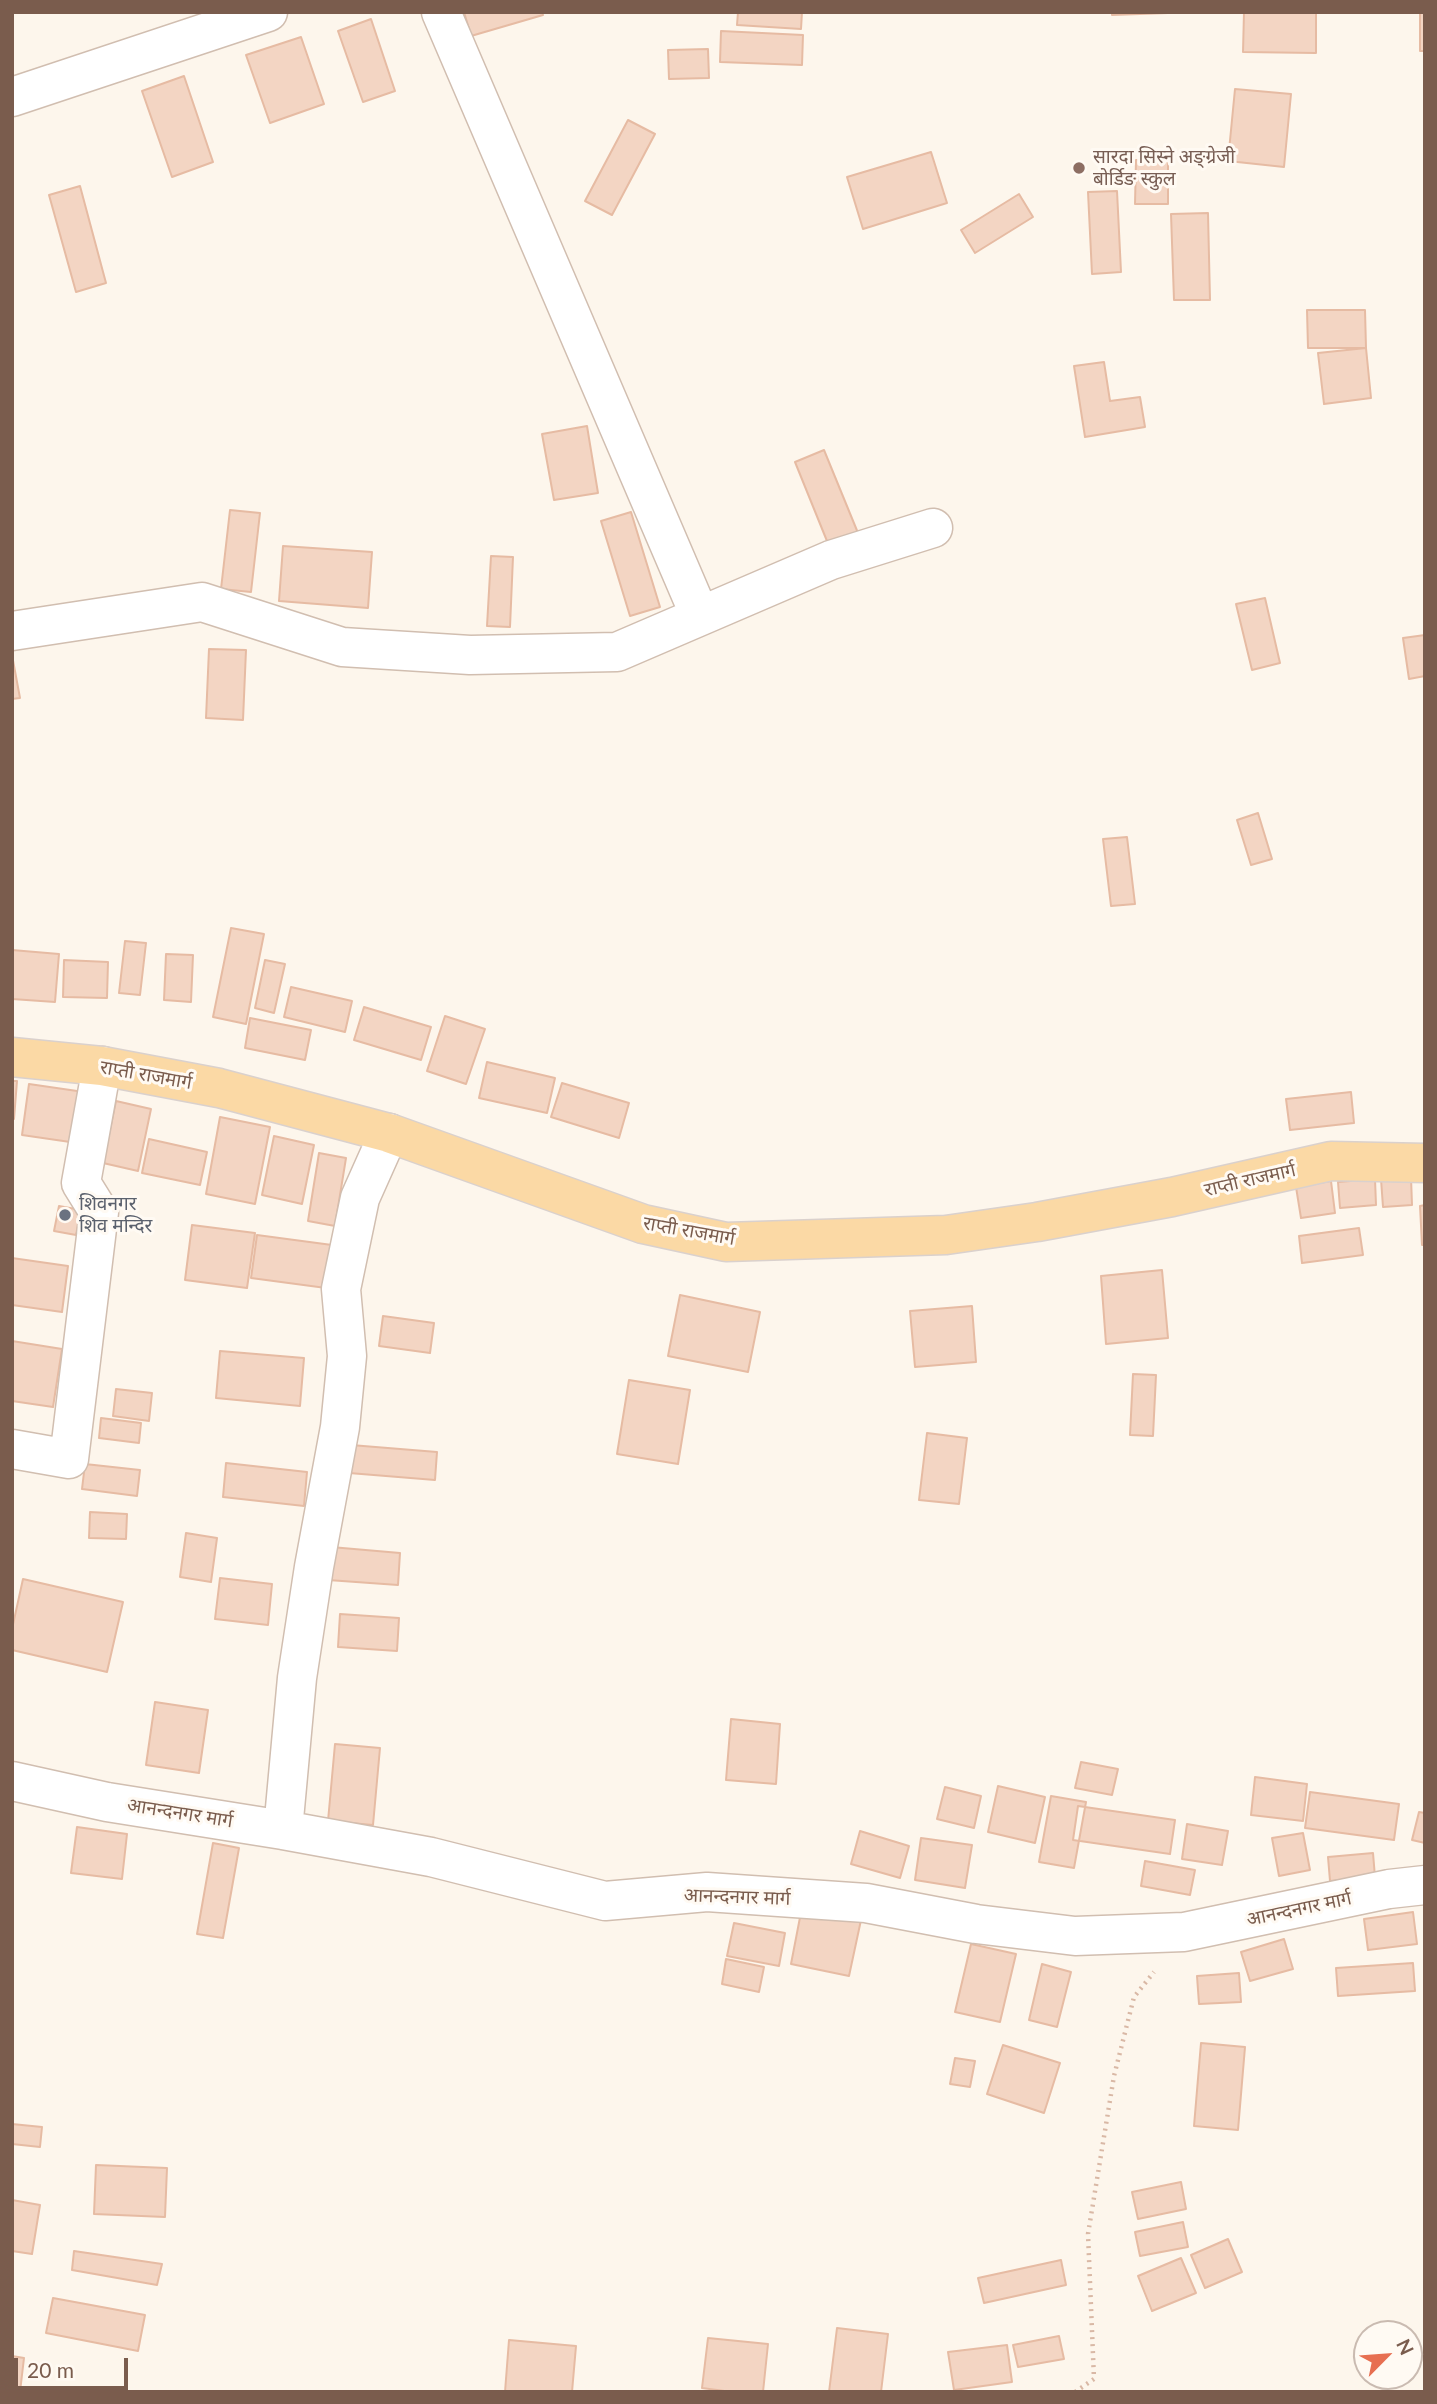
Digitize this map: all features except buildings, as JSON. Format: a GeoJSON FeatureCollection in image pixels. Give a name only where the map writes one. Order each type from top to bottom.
{"type":"FeatureCollection","features":[{"type":"Feature","properties":{"kind":"main road","name":"राप्ती राजमार्ग"},"geometry":{"type":"LineString","coordinates":[[12,1057],[102,1066],[219,1088],[389,1133],[643,1224],[726,1242],[946,1235],[1037,1222],[1172,1197],[1331,1161],[1425,1163]]}},
{"type":"Feature","properties":{"kind":"street"},"geometry":{"type":"LineString","coordinates":[[12,97],[268,12]]}},
{"type":"Feature","properties":{"kind":"street"},"geometry":{"type":"LineString","coordinates":[[441,12],[700,616]]}},
{"type":"Feature","properties":{"kind":"street"},"geometry":{"type":"LineString","coordinates":[[12,631],[202,602],[342,647],[470,655],[617,652],[831,560],[933,528]]}},
{"type":"Feature","properties":{"kind":"street"},"geometry":{"type":"LineString","coordinates":[[12,1449],[69,1459],[99,1212],[81,1184],[102,1066]]}},
{"type":"Feature","properties":{"kind":"street"},"geometry":{"type":"LineString","coordinates":[[283,1830],[297,1678],[340,1427],[347,1356],[341,1289],[360,1198],[389,1133]]}},
{"type":"Feature","properties":{"kind":"street","name":"आनन्दनगर मार्ग"},"geometry":{"type":"LineString","coordinates":[[12,1781],[107,1802],[431,1857],[605,1901],[707,1892],[866,1903],[976,1924],[1075,1936],[1184,1932],[1389,1889],[1425,1885]]}},
{"type":"Feature","properties":{"kind":"path"},"geometry":{"type":"LineString","coordinates":[[1075,2392],[1094,2379],[1088,2234],[1114,2076],[1135,1997],[1184,1932]]}},
{"type":"Feature","properties":{"kind":"place","name":"सारदा सिस्ने अङ्ग्रेजी बोर्डिङ स्कुल"},"geometry":{"type":"Point","coordinates":[1079,168]}},
{"type":"Feature","properties":{"kind":"place","name":"शिवनगर शिव मन्दिर"},"geometry":{"type":"Point","coordinates":[65,1215]}}]}
